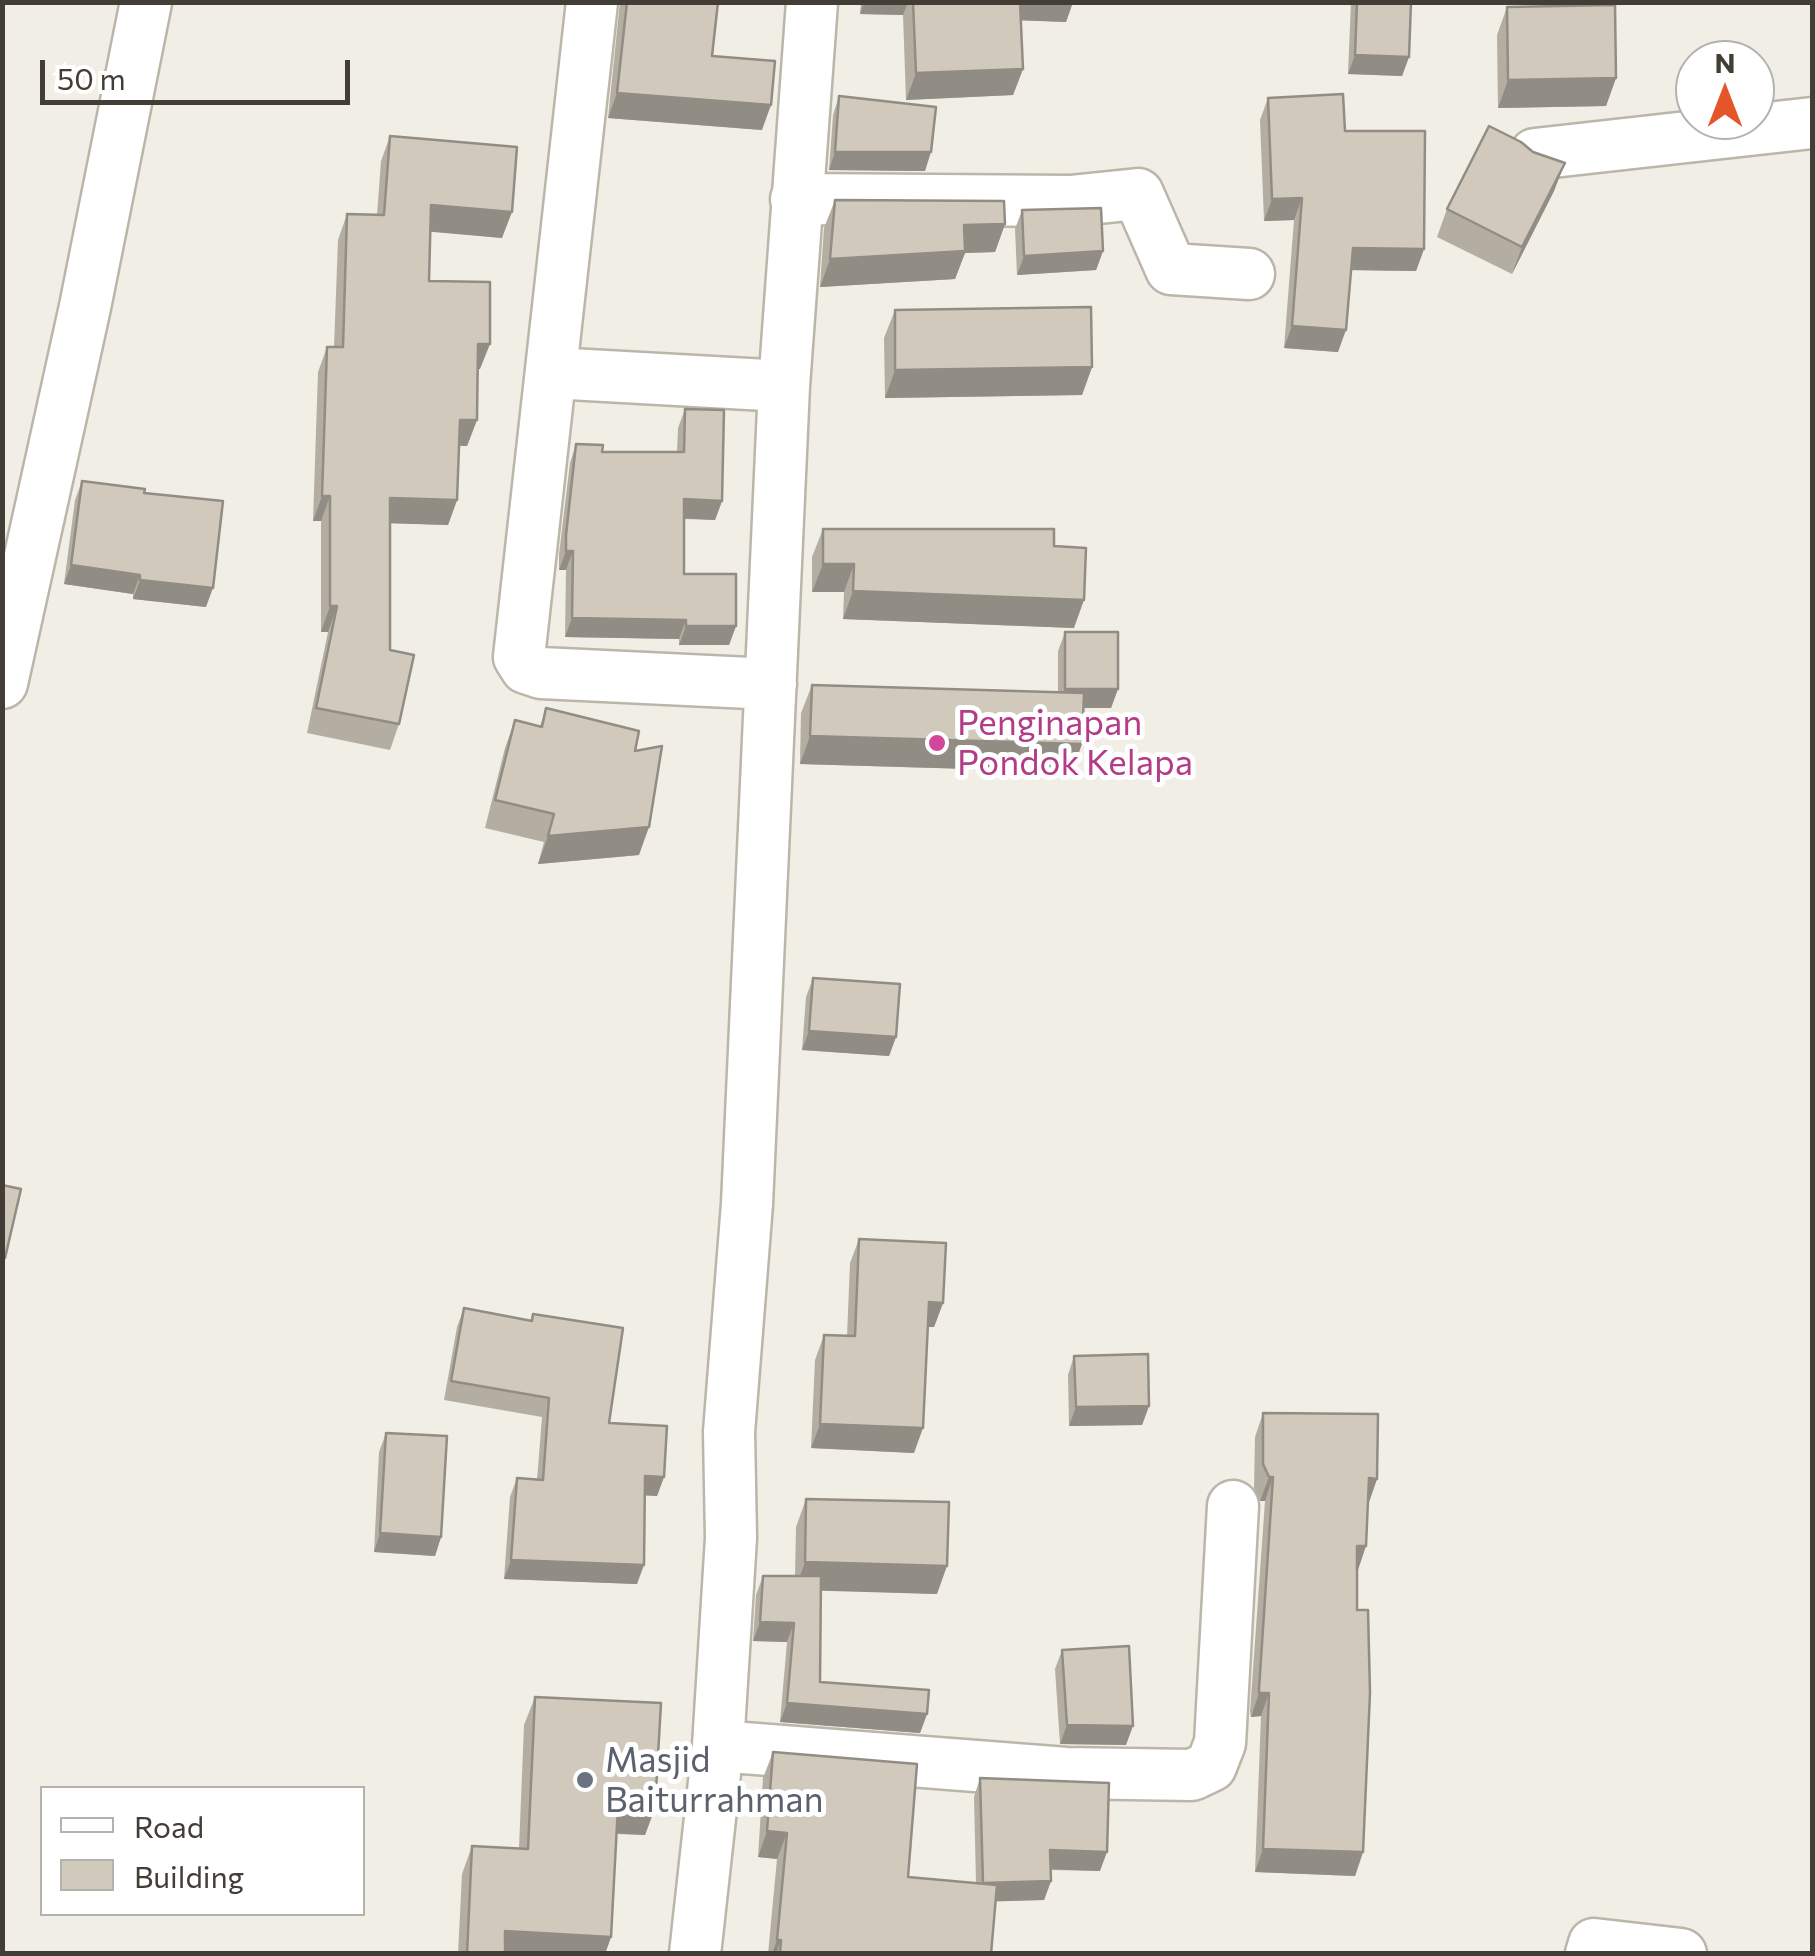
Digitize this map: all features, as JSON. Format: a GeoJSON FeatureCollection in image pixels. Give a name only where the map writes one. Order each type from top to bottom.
{"type":"FeatureCollection","features":[{"type":"Feature","properties":{"kind":"street"},"geometry":{"type":"LineString","coordinates":[[2,683],[89,288],[146,2]]}},
{"type":"Feature","properties":{"kind":"street"},"geometry":{"type":"LineString","coordinates":[[592,2],[519,657],[526,668],[541,672],[771,684]]}},
{"type":"Feature","properties":{"kind":"street"},"geometry":{"type":"LineString","coordinates":[[695,1954],[718,1746],[732,1538],[729,1432],[746,1204],[784,386],[812,2]]}},
{"type":"Feature","properties":{"kind":"street"},"geometry":{"type":"LineString","coordinates":[[1535,154],[1812,124]]}},
{"type":"Feature","properties":{"kind":"street"},"geometry":{"type":"LineString","coordinates":[[796,199],[1070,201],[1138,194],[1171,269],[1248,274]]}},
{"type":"Feature","properties":{"kind":"street"},"geometry":{"type":"LineString","coordinates":[[552,374],[784,386]]}},
{"type":"Feature","properties":{"kind":"street"},"geometry":{"type":"LineString","coordinates":[[718,1746],[1066,1773],[1192,1776],[1212,1766],[1220,1743],[1233,1506]]}},
{"type":"Feature","properties":{"kind":"street"},"geometry":{"type":"LineString","coordinates":[[1591,1954],[1594,1944],[1682,1954]]}},
{"type":"Feature","properties":{"kind":"building"},"geometry":{"type":"Polygon","coordinates":[[[627,2],[718,2],[712,56],[775,61],[771,105],[617,93],[627,2]]]}},
{"type":"Feature","properties":{"kind":"building"},"geometry":{"type":"Polygon","coordinates":[[[913,2],[1020,2],[1023,69],[916,73],[913,2]]]}},
{"type":"Feature","properties":{"kind":"building"},"geometry":{"type":"Polygon","coordinates":[[[1357,2],[1411,2],[1409,57],[1355,55],[1357,2]]]}},
{"type":"Feature","properties":{"kind":"building"},"geometry":{"type":"Polygon","coordinates":[[[1615,5],[1616,78],[1508,80],[1507,7],[1615,5]]]}},
{"type":"Feature","properties":{"kind":"building"},"geometry":{"type":"Polygon","coordinates":[[[1343,94],[1345,131],[1425,131],[1424,249],[1353,248],[1346,330],[1292,326],[1302,198],[1272,199],[1268,98],[1343,94]]]}},
{"type":"Feature","properties":{"kind":"building"},"geometry":{"type":"Polygon","coordinates":[[[839,96],[936,107],[931,152],[835,152],[839,96]]]}},
{"type":"Feature","properties":{"kind":"building"},"geometry":{"type":"Polygon","coordinates":[[[1489,126],[1533,152],[1565,163],[1522,247],[1447,209],[1489,126]]]}},
{"type":"Feature","properties":{"kind":"building"},"geometry":{"type":"Polygon","coordinates":[[[390,136],[517,147],[512,212],[431,205],[429,281],[490,282],[490,344],[478,344],[477,420],[460,420],[457,500],[390,498],[390,650],[414,655],[399,724],[316,708],[337,606],[330,606],[330,496],[322,496],[327,347],[343,347],[347,214],[384,215],[390,136]]]}},
{"type":"Feature","properties":{"kind":"building"},"geometry":{"type":"Polygon","coordinates":[[[835,200],[1004,201],[1005,224],[964,225],[965,251],[830,259],[835,200]]]}},
{"type":"Feature","properties":{"kind":"building"},"geometry":{"type":"Polygon","coordinates":[[[1101,208],[1103,251],[1024,256],[1022,210],[1101,208]]]}},
{"type":"Feature","properties":{"kind":"building"},"geometry":{"type":"Polygon","coordinates":[[[1091,307],[1092,367],[895,370],[895,310],[1091,307]]]}},
{"type":"Feature","properties":{"kind":"building"},"geometry":{"type":"Polygon","coordinates":[[[685,409],[724,410],[722,501],[684,499],[684,574],[736,574],[736,626],[686,626],[686,620],[572,618],[573,551],[566,551],[566,535],[576,444],[603,445],[602,452],[684,452],[685,409]]]}},
{"type":"Feature","properties":{"kind":"building"},"geometry":{"type":"Polygon","coordinates":[[[82,481],[145,489],[144,493],[223,501],[213,588],[140,580],[140,575],[71,565],[82,481]]]}},
{"type":"Feature","properties":{"kind":"building"},"geometry":{"type":"Polygon","coordinates":[[[823,529],[1054,529],[1054,546],[1086,548],[1084,600],[853,591],[854,564],[823,564],[823,529]]]}},
{"type":"Feature","properties":{"kind":"building"},"geometry":{"type":"Polygon","coordinates":[[[1065,632],[1118,632],[1118,689],[1065,689],[1065,632]]]}},
{"type":"Feature","properties":{"kind":"building"},"geometry":{"type":"Polygon","coordinates":[[[812,685],[1084,693],[1082,744],[810,736],[812,685]]]}},
{"type":"Feature","properties":{"kind":"building"},"geometry":{"type":"Polygon","coordinates":[[[546,708],[639,731],[635,751],[662,746],[649,827],[548,836],[554,814],[495,800],[515,720],[542,727],[546,708]]]}},
{"type":"Feature","properties":{"kind":"building"},"geometry":{"type":"Polygon","coordinates":[[[813,978],[900,984],[896,1037],[809,1031],[813,978]]]}},
{"type":"Feature","properties":{"kind":"building"},"geometry":{"type":"Polygon","coordinates":[[[2,1185],[21,1189],[5,1258],[2,1257],[2,1185]]]}},
{"type":"Feature","properties":{"kind":"building"},"geometry":{"type":"Polygon","coordinates":[[[859,1239],[946,1243],[943,1303],[929,1302],[923,1428],[820,1424],[824,1335],[855,1336],[859,1239]]]}},
{"type":"Feature","properties":{"kind":"building"},"geometry":{"type":"Polygon","coordinates":[[[464,1308],[532,1321],[533,1314],[623,1328],[609,1423],[667,1426],[664,1477],[645,1476],[644,1565],[511,1560],[517,1478],[543,1480],[549,1398],[451,1381],[464,1308]]]}},
{"type":"Feature","properties":{"kind":"building"},"geometry":{"type":"Polygon","coordinates":[[[1148,1354],[1149,1406],[1076,1407],[1074,1356],[1148,1354]]]}},
{"type":"Feature","properties":{"kind":"building"},"geometry":{"type":"Polygon","coordinates":[[[1263,1413],[1378,1414],[1377,1479],[1369,1478],[1366,1546],[1357,1546],[1357,1610],[1368,1610],[1370,1693],[1363,1852],[1263,1849],[1269,1693],[1259,1693],[1259,1689],[1273,1477],[1269,1477],[1263,1464],[1263,1413]]]}},
{"type":"Feature","properties":{"kind":"building"},"geometry":{"type":"Polygon","coordinates":[[[386,1433],[447,1436],[441,1537],[380,1533],[386,1433]]]}},
{"type":"Feature","properties":{"kind":"building"},"geometry":{"type":"Polygon","coordinates":[[[806,1499],[949,1502],[947,1566],[805,1562],[806,1499]]]}},
{"type":"Feature","properties":{"kind":"building"},"geometry":{"type":"Polygon","coordinates":[[[763,1576],[821,1576],[820,1682],[929,1690],[927,1714],[787,1703],[794,1623],[760,1622],[763,1576]]]}},
{"type":"Feature","properties":{"kind":"building"},"geometry":{"type":"Polygon","coordinates":[[[1129,1646],[1133,1726],[1067,1725],[1062,1650],[1129,1646]]]}},
{"type":"Feature","properties":{"kind":"building"},"geometry":{"type":"Polygon","coordinates":[[[535,1697],[661,1703],[655,1808],[618,1806],[611,1937],[505,1931],[505,1954],[467,1954],[472,1846],[528,1849],[535,1697]]]}},
{"type":"Feature","properties":{"kind":"building"},"geometry":{"type":"Polygon","coordinates":[[[773,1752],[917,1764],[908,1877],[997,1885],[991,1954],[780,1954],[781,1940],[777,1940],[787,1833],[767,1831],[773,1752]]]}},
{"type":"Feature","properties":{"kind":"building"},"geometry":{"type":"Polygon","coordinates":[[[980,1778],[1109,1783],[1107,1852],[1050,1850],[1051,1881],[983,1883],[980,1778]]]}},
{"type":"Feature","properties":{"kind":"place","name":"Penginapan Pondok Kelapa"},"geometry":{"type":"Point","coordinates":[937,743]}},
{"type":"Feature","properties":{"kind":"place","name":"Masjid Baiturrahman"},"geometry":{"type":"Point","coordinates":[585,1780]}}]}
